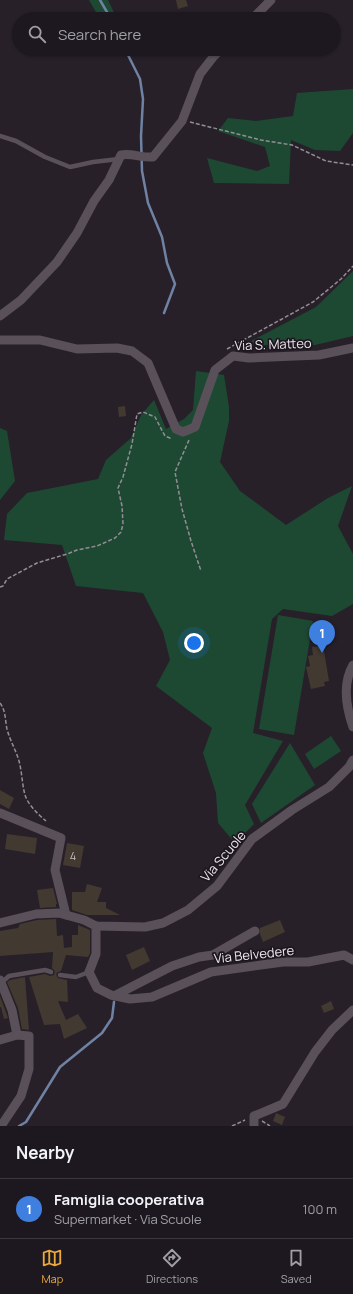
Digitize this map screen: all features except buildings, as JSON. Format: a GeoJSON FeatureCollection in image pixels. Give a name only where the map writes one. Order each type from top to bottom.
{"type":"FeatureCollection","features":[{"type":"Feature","properties":{"kind":"street"},"geometry":{"type":"LineString","coordinates":[[259,12],[271,0]]}},
{"type":"Feature","properties":{"kind":"street"},"geometry":{"type":"LineString","coordinates":[[0,316],[21,300],[57,262],[77,233],[121,155],[130,154],[153,157],[182,120],[200,74],[214,56]]}},
{"type":"Feature","properties":{"kind":"street"},"geometry":{"type":"LineString","coordinates":[[0,340],[40,340],[77,349],[118,348],[132,351],[148,362],[176,429],[183,432],[195,427]]}},
{"type":"Feature","properties":{"kind":"street","name":"Via S. Matteo"},"geometry":{"type":"LineString","coordinates":[[195,427],[215,370],[233,356],[249,358],[319,355],[353,348]]}},
{"type":"Feature","properties":{"kind":"street"},"geometry":{"type":"LineString","coordinates":[[353,665],[350,671],[345,693],[349,716],[353,727]]}},
{"type":"Feature","properties":{"kind":"street","name":"Via Scuole"},"geometry":{"type":"LineString","coordinates":[[96,926],[145,927],[163,923],[188,910],[217,886],[252,839],[292,810],[329,787],[349,767],[353,760]]}},
{"type":"Feature","properties":{"kind":"street"},"geometry":{"type":"LineString","coordinates":[[0,813],[62,838],[55,870],[66,915]]}},
{"type":"Feature","properties":{"kind":"street"},"geometry":{"type":"LineString","coordinates":[[0,923],[36,914],[58,913],[84,920],[96,926],[96,954],[89,972]]}},
{"type":"Feature","properties":{"kind":"street","name":"Via Belvedere"},"geometry":{"type":"LineString","coordinates":[[114,996],[172,966],[199,957],[213,955],[255,931]]}},
{"type":"Feature","properties":{"kind":"street","name":"Via Belvedere"},"geometry":{"type":"LineString","coordinates":[[89,972],[97,988],[114,996],[130,1000],[152,997],[211,972],[283,962],[308,962],[344,955],[353,960]]}},
{"type":"Feature","properties":{"kind":"street"},"geometry":{"type":"LineString","coordinates":[[0,981],[12,1010],[17,1035]]}},
{"type":"Feature","properties":{"kind":"street"},"geometry":{"type":"LineString","coordinates":[[254,1126],[254,1116],[283,1104],[315,1052],[332,1030],[353,1010]]}},
{"type":"Feature","properties":{"kind":"street"},"geometry":{"type":"LineString","coordinates":[[0,1040],[17,1035],[29,1036],[29,1069],[21,1096],[1,1126]]}},
{"type":"Feature","properties":{"kind":"lane"},"geometry":{"type":"LineString","coordinates":[[0,136],[16,141],[45,157],[70,167],[119,158]]}},
{"type":"Feature","properties":{"kind":"lane"},"geometry":{"type":"LineString","coordinates":[[0,981],[9,976],[45,970],[52,972]]}},
{"type":"Feature","properties":{"kind":"lane"},"geometry":{"type":"LineString","coordinates":[[60,975],[76,977],[89,972]]}},
{"type":"Feature","properties":{"kind":"path"},"geometry":{"type":"LineString","coordinates":[[182,120],[261,140],[292,145],[326,161],[353,165]]}},
{"type":"Feature","properties":{"kind":"path"},"geometry":{"type":"LineString","coordinates":[[222,352],[313,302],[341,279],[353,266]]}},
{"type":"Feature","properties":{"kind":"path"},"geometry":{"type":"LineString","coordinates":[[0,587],[3,586],[7,579],[37,563],[77,550],[97,546],[115,538],[121,532],[123,524],[122,506],[118,488],[123,477],[132,444],[137,414],[143,412],[155,417],[165,436],[170,438],[176,429]]}},
{"type":"Feature","properties":{"kind":"path"},"geometry":{"type":"LineString","coordinates":[[195,427],[175,472],[182,509],[201,571]]}},
{"type":"Feature","properties":{"kind":"path"},"geometry":{"type":"LineString","coordinates":[[0,703],[4,709],[10,741],[16,750],[20,763],[25,796],[48,824]]}},
{"type":"Feature","properties":{"kind":"green space"},"geometry":{"type":"Polygon","coordinates":[[[89,0],[108,0],[114,12],[96,12],[89,0]]]}},
{"type":"Feature","properties":{"kind":"green space"},"geometry":{"type":"Polygon","coordinates":[[[353,89],[353,133],[340,151],[315,150],[291,140],[289,184],[214,183],[207,158],[257,171],[270,166],[265,147],[218,131],[228,118],[256,121],[293,116],[297,93],[353,89]]]}},
{"type":"Feature","properties":{"kind":"green space"},"geometry":{"type":"Polygon","coordinates":[[[353,271],[353,336],[315,345],[256,345],[251,341],[316,307],[353,271]]]}},
{"type":"Feature","properties":{"kind":"green space"},"geometry":{"type":"Polygon","coordinates":[[[196,371],[224,375],[229,407],[229,421],[220,462],[240,491],[286,525],[328,498],[352,486],[338,526],[353,554],[353,604],[332,616],[283,609],[272,619],[253,733],[283,741],[245,805],[254,824],[235,843],[218,823],[216,793],[203,753],[212,728],[156,686],[170,660],[163,632],[143,593],[76,586],[62,545],[4,540],[7,514],[27,493],[98,479],[106,460],[131,438],[141,415],[154,400],[166,429],[184,419],[193,410],[196,371]]]}},
{"type":"Feature","properties":{"kind":"green space"},"geometry":{"type":"Polygon","coordinates":[[[0,428],[7,431],[15,481],[0,500],[0,428]]]}},
{"type":"Feature","properties":{"kind":"green space"},"geometry":{"type":"Polygon","coordinates":[[[278,615],[313,621],[294,735],[259,729],[278,615]]]}},
{"type":"Feature","properties":{"kind":"green space"},"geometry":{"type":"Polygon","coordinates":[[[331,736],[341,751],[314,769],[305,754],[331,736]]]}},
{"type":"Feature","properties":{"kind":"green space"},"geometry":{"type":"Polygon","coordinates":[[[290,743],[315,785],[261,823],[252,804],[290,743]]]}},
{"type":"Feature","properties":{"kind":"waterway"},"geometry":{"type":"LineString","coordinates":[[100,0],[107,12]]}},
{"type":"Feature","properties":{"kind":"waterway"},"geometry":{"type":"LineString","coordinates":[[128,56],[140,79],[143,99],[141,136],[142,171],[148,203],[162,237],[167,263],[175,284],[164,313]]}},
{"type":"Feature","properties":{"kind":"waterway"},"geometry":{"type":"LineString","coordinates":[[19,1126],[26,1122],[60,1067],[102,1033],[112,1018],[114,1002]]}},
{"type":"Feature","properties":{"kind":"place","name":"Famiglia cooperativa"},"geometry":{"type":"Point","coordinates":[322,653]}}]}
